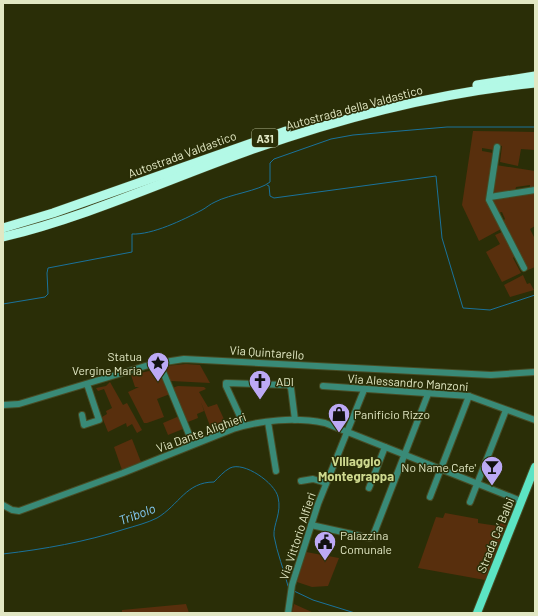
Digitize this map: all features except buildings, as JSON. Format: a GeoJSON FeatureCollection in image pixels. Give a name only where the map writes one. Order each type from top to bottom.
{"type":"FeatureCollection","features":[{"type":"Feature","properties":{"kind":"highway","name":"Autostrada Valdastico"},"geometry":{"type":"LineString","coordinates":[[3,228],[54,213],[261,139],[370,106],[456,88],[535,76]]}},
{"type":"Feature","properties":{"kind":"highway","name":"Autostrada della Valdastico"},"geometry":{"type":"LineString","coordinates":[[3,237],[78,215],[244,152],[327,125],[434,98],[535,83]]}},
{"type":"Feature","properties":{"kind":"main road","name":"Strada Ca' Balbi"},"geometry":{"type":"LineString","coordinates":[[477,613],[535,467]]}},
{"type":"Feature","properties":{"kind":"street"},"geometry":{"type":"LineString","coordinates":[[497,147],[489,200],[524,268]]}},
{"type":"Feature","properties":{"kind":"street"},"geometry":{"type":"LineString","coordinates":[[490,197],[535,190]]}},
{"type":"Feature","properties":{"kind":"street","name":"Via Quintarello"},"geometry":{"type":"LineString","coordinates":[[3,405],[19,404],[159,362],[184,359],[209,359],[491,375],[535,372]]}},
{"type":"Feature","properties":{"kind":"street"},"geometry":{"type":"LineString","coordinates":[[159,362],[193,444]]}},
{"type":"Feature","properties":{"kind":"street"},"geometry":{"type":"LineString","coordinates":[[244,425],[226,383],[288,385],[291,388],[295,420]]}},
{"type":"Feature","properties":{"kind":"street"},"geometry":{"type":"LineString","coordinates":[[82,415],[84,425],[99,420],[87,384]]}},
{"type":"Feature","properties":{"kind":"street","name":"Via Alessandro Manzoni"},"geometry":{"type":"LineString","coordinates":[[323,386],[469,396],[535,420]]}},
{"type":"Feature","properties":{"kind":"street","name":"Via Vittorio Alfieri"},"geometry":{"type":"LineString","coordinates":[[288,613],[292,585],[311,525],[326,483],[364,390]]}},
{"type":"Feature","properties":{"kind":"street"},"geometry":{"type":"LineString","coordinates":[[311,525],[370,538],[373,536],[428,394]]}},
{"type":"Feature","properties":{"kind":"street"},"geometry":{"type":"LineString","coordinates":[[430,498],[469,396]]}},
{"type":"Feature","properties":{"kind":"street"},"geometry":{"type":"LineString","coordinates":[[470,502],[506,410]]}},
{"type":"Feature","properties":{"kind":"street","name":"Via Dante Alighieri"},"geometry":{"type":"LineString","coordinates":[[3,505],[12,510],[19,511],[244,425],[295,420],[309,420],[325,423],[521,501]]}},
{"type":"Feature","properties":{"kind":"street"},"geometry":{"type":"LineString","coordinates":[[268,422],[276,471]]}},
{"type":"Feature","properties":{"kind":"street"},"geometry":{"type":"LineString","coordinates":[[369,488],[385,447]]}},
{"type":"Feature","properties":{"kind":"street","name":"Via Vittorio Alfieri"},"geometry":{"type":"LineString","coordinates":[[301,481],[313,479],[326,483]]}},
{"type":"Feature","properties":{"kind":"shaded area"},"geometry":{"type":"Polygon","coordinates":[[[473,131],[535,132],[535,150],[521,149],[518,166],[500,162],[502,146],[495,145],[494,150],[482,148],[482,151],[493,153],[486,201],[501,229],[479,241],[462,205],[473,131]]]}},
{"type":"Feature","properties":{"kind":"shaded area"},"geometry":{"type":"Polygon","coordinates":[[[496,165],[535,171],[534,187],[530,188],[530,185],[516,187],[515,191],[494,194],[496,165]]]}},
{"type":"Feature","properties":{"kind":"shaded area"},"geometry":{"type":"Polygon","coordinates":[[[535,192],[535,226],[530,229],[535,239],[535,267],[528,270],[503,221],[505,219],[502,212],[498,213],[493,200],[535,192]]]}},
{"type":"Feature","properties":{"kind":"shaded area"},"geometry":{"type":"Polygon","coordinates":[[[502,232],[515,256],[513,258],[521,273],[502,282],[486,252],[500,244],[495,235],[502,232]]]}},
{"type":"Feature","properties":{"kind":"shaded area"},"geometry":{"type":"Polygon","coordinates":[[[523,275],[527,284],[530,283],[534,290],[510,297],[504,285],[523,275]]]}},
{"type":"Feature","properties":{"kind":"shaded area"},"geometry":{"type":"Polygon","coordinates":[[[186,364],[200,365],[210,383],[171,381],[168,379],[164,368],[165,366],[186,364]]]}},
{"type":"Feature","properties":{"kind":"shaded area"},"geometry":{"type":"Polygon","coordinates":[[[158,369],[170,394],[157,399],[164,417],[144,423],[128,392],[139,387],[135,387],[131,375],[158,369]]]}},
{"type":"Feature","properties":{"kind":"shaded area"},"geometry":{"type":"Polygon","coordinates":[[[110,382],[123,405],[127,403],[142,430],[137,433],[132,424],[127,427],[126,423],[108,432],[102,417],[107,414],[106,411],[112,408],[104,389],[98,391],[96,388],[106,386],[110,382]]]}},
{"type":"Feature","properties":{"kind":"shaded area"},"geometry":{"type":"Polygon","coordinates":[[[178,386],[204,387],[206,389],[199,392],[208,407],[217,404],[228,428],[213,434],[201,402],[204,411],[197,414],[198,418],[188,422],[185,420],[172,388],[178,386]]]}},
{"type":"Feature","properties":{"kind":"shaded area"},"geometry":{"type":"Polygon","coordinates":[[[177,417],[179,418],[183,429],[168,435],[163,423],[177,417]]]}},
{"type":"Feature","properties":{"kind":"shaded area"},"geometry":{"type":"Polygon","coordinates":[[[132,439],[141,462],[122,470],[114,447],[132,439]]]}},
{"type":"Feature","properties":{"kind":"shaded area"},"geometry":{"type":"Polygon","coordinates":[[[445,513],[478,519],[478,523],[498,526],[501,523],[506,525],[485,580],[418,568],[436,517],[443,518],[445,513]]]}},
{"type":"Feature","properties":{"kind":"shaded area"},"geometry":{"type":"Polygon","coordinates":[[[306,552],[339,558],[328,586],[312,587],[297,582],[306,552]]]}},
{"type":"Feature","properties":{"kind":"shaded area"},"geometry":{"type":"Polygon","coordinates":[[[186,604],[189,613],[122,613],[122,610],[186,604]]]}},
{"type":"Feature","properties":{"kind":"shaded area"},"geometry":{"type":"Polygon","coordinates":[[[294,604],[314,613],[292,613],[294,604]]]}},
{"type":"Feature","properties":{"kind":"waterway"},"geometry":{"type":"LineString","coordinates":[[3,304],[45,297],[48,294],[48,268],[132,252],[132,234],[149,232],[167,226],[194,214],[221,199],[259,188],[270,182],[270,163],[274,159],[331,139],[353,135],[447,127],[535,127]]}},
{"type":"Feature","properties":{"kind":"waterway"},"geometry":{"type":"LineString","coordinates":[[267,185],[269,186],[270,196],[274,198],[436,176],[442,238],[463,308],[490,310],[535,295]]}},
{"type":"Feature","properties":{"kind":"waterway","name":"Tribolo"},"geometry":{"type":"LineString","coordinates":[[3,554],[80,541],[110,534],[149,521],[165,513],[189,490],[204,483],[214,482],[228,469],[236,467],[251,470],[265,480],[276,491],[279,508],[274,536],[288,586]]}},
{"type":"Feature","properties":{"kind":"waterway","name":"Tribolo"},"geometry":{"type":"LineString","coordinates":[[294,591],[313,600],[355,613]]}},
{"type":"Feature","properties":{"kind":"place","name":"Statua Vergine Maria"},"geometry":{"type":"Point","coordinates":[158,382]}},
{"type":"Feature","properties":{"kind":"place","name":"ADI"},"geometry":{"type":"Point","coordinates":[260,400]}},
{"type":"Feature","properties":{"kind":"place","name":"Panificio Rizzo"},"geometry":{"type":"Point","coordinates":[339,434]}},
{"type":"Feature","properties":{"kind":"place","name":"No Name Cafe'"},"geometry":{"type":"Point","coordinates":[492,486]}},
{"type":"Feature","properties":{"kind":"place","name":"Palazzina Comunale"},"geometry":{"type":"Point","coordinates":[325,562]}},
{"type":"Feature","properties":{"kind":"district","name":"Villaggio Montegrappa"},"geometry":{"type":"Point","coordinates":[356,468]}}]}
